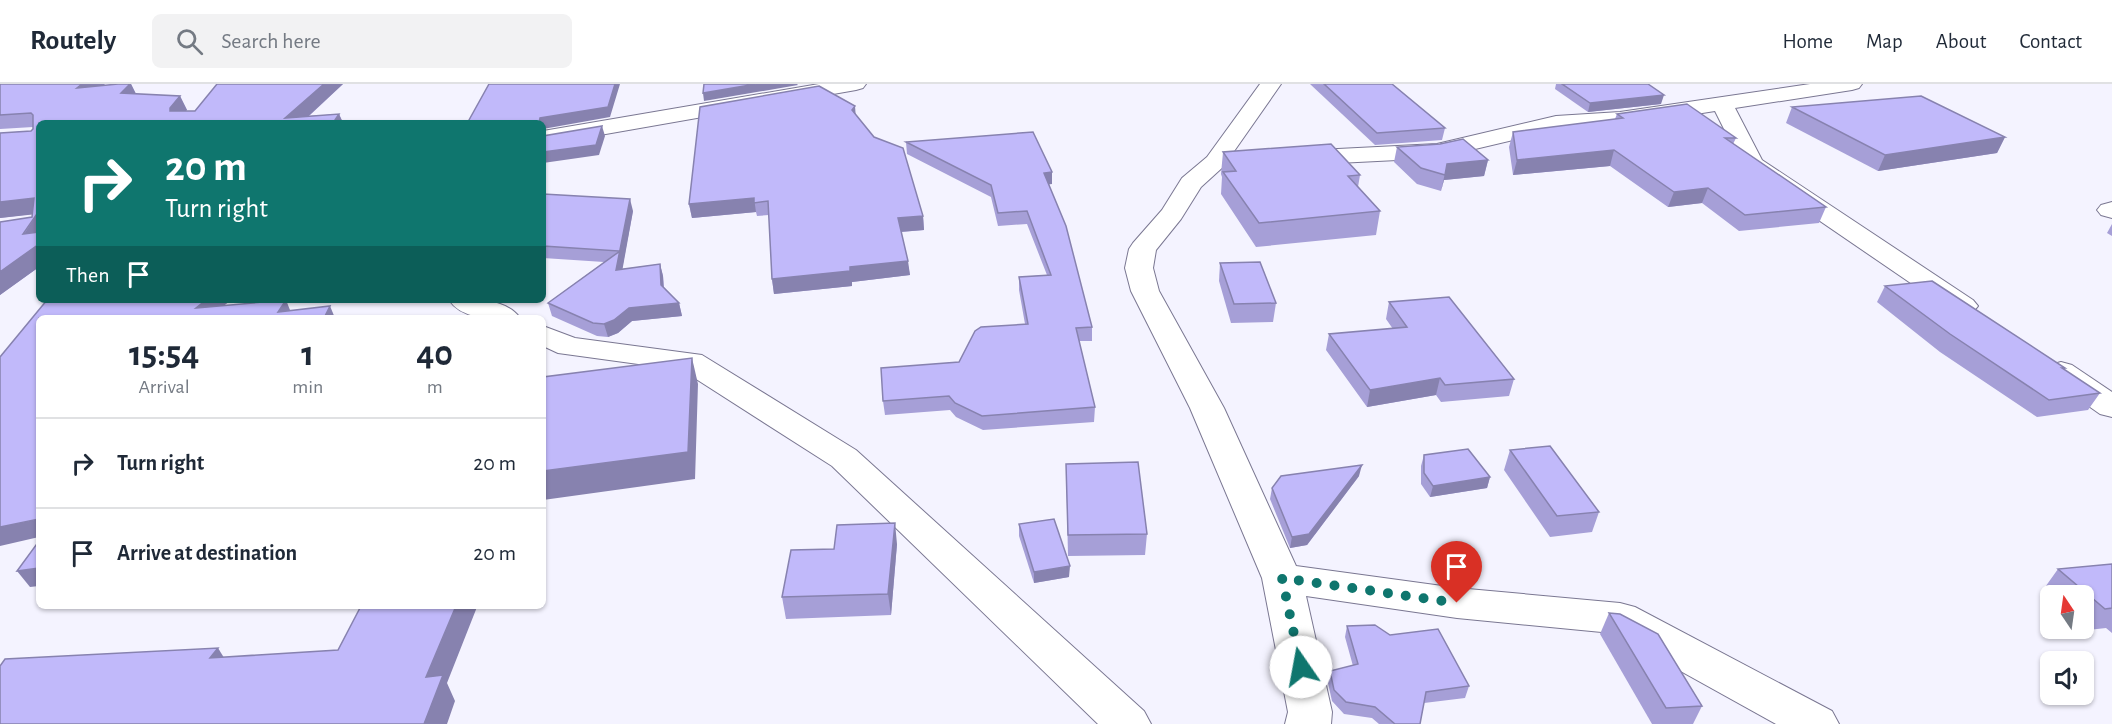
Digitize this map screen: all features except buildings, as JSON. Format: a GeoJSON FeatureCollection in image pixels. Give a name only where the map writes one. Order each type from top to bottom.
{"type":"FeatureCollection","features":[{"type":"Feature","properties":{"kind":"street"},"geometry":{"type":"LineString","coordinates":[[546,137],[856,84]]}},
{"type":"Feature","properties":{"kind":"street"},"geometry":{"type":"LineString","coordinates":[[1271,84],[1227,161],[1191,183],[1172,214],[1143,249],[1139,268],[1145,291],[1207,408],[1282,578],[1310,712],[1308,724]]}},
{"type":"Feature","properties":{"kind":"street"},"geometry":{"type":"LineString","coordinates":[[1274,159],[1437,151],[1556,123],[1620,119],[1852,84]]}},
{"type":"Feature","properties":{"kind":"street"},"geometry":{"type":"LineString","coordinates":[[1722,103],[1752,164],[1985,321]]}},
{"type":"Feature","properties":{"kind":"street"},"geometry":{"type":"LineString","coordinates":[[471,303],[498,315]]}},
{"type":"Feature","properties":{"kind":"street"},"geometry":{"type":"LineString","coordinates":[[546,336],[569,346],[691,362],[844,458],[1128,724]]}},
{"type":"Feature","properties":{"kind":"street"},"geometry":{"type":"LineString","coordinates":[[2038,357],[2112,407]]}},
{"type":"Feature","properties":{"kind":"street"},"geometry":{"type":"LineString","coordinates":[[1282,578],[1457,603],[1620,618],[1816,724]]}},
{"type":"Feature","properties":{"kind":"route"},"geometry":{"type":"LineString","coordinates":[[1301,667],[1282,578],[1457,603]]}}]}
